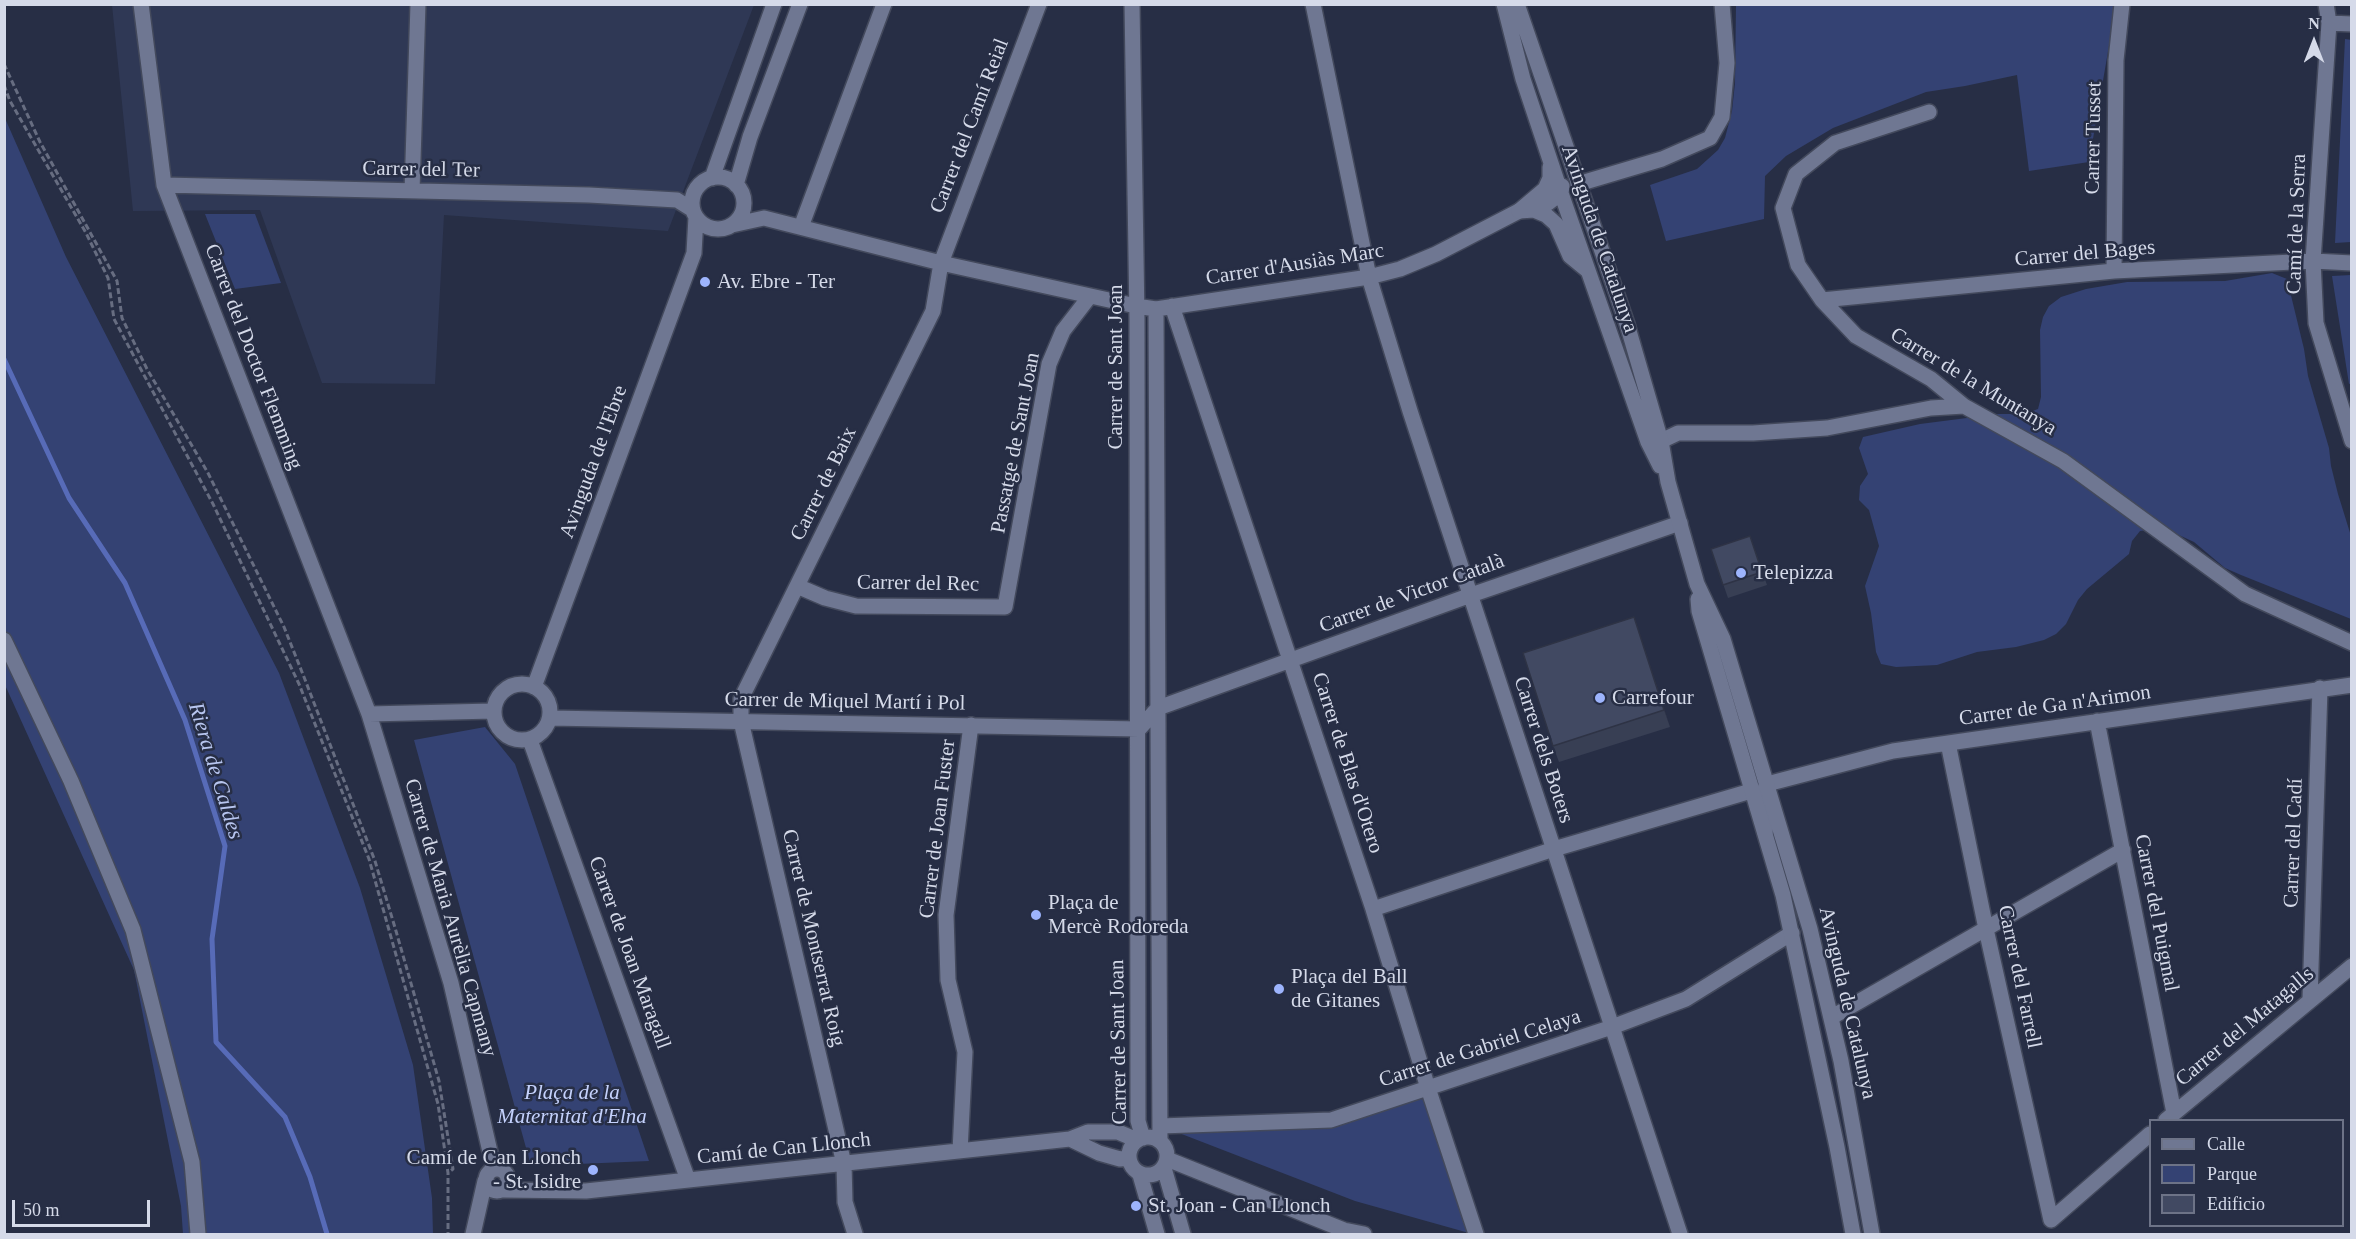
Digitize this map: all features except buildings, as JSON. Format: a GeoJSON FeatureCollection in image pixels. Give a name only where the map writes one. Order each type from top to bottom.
{"type":"FeatureCollection","features":[{"type":"Feature","properties":{"kind":"street","name":"Carrer del Doctor Flemming"},"geometry":{"type":"LineString","coordinates":[[141,4],[164,185],[369,714]]}},
{"type":"Feature","properties":{"kind":"street"},"geometry":{"type":"LineString","coordinates":[[412,191],[418,4]]}},
{"type":"Feature","properties":{"kind":"street"},"geometry":{"type":"LineString","coordinates":[[712,178],[774,4]]}},
{"type":"Feature","properties":{"kind":"street","name":"Avinguda de l'Ebre"},"geometry":{"type":"LineString","coordinates":[[694,253],[742,213],[740,191],[750,137],[800,4]]}},
{"type":"Feature","properties":{"kind":"street"},"geometry":{"type":"LineString","coordinates":[[801,227],[884,4]]}},
{"type":"Feature","properties":{"kind":"street","name":"Carrer del Camí Reial"},"geometry":{"type":"LineString","coordinates":[[940,263],[1039,4]]}},
{"type":"Feature","properties":{"kind":"street","name":"Carrer de Sant Joan"},"geometry":{"type":"LineString","coordinates":[[1132,4],[1139,729],[1138,1121],[1140,1139]]}},
{"type":"Feature","properties":{"kind":"street","name":"Carrer dels Boters"},"geometry":{"type":"LineString","coordinates":[[1312,4],[1369,277],[1680,1234]]}},
{"type":"Feature","properties":{"kind":"street","name":"Avinguda de Catalunya"},"geometry":{"type":"LineString","coordinates":[[1503,4],[1523,79],[1549,159],[1648,442],[1668,482]]}},
{"type":"Feature","properties":{"kind":"street","name":"Avinguda de Catalunya"},"geometry":{"type":"LineString","coordinates":[[1517,4],[1627,324],[1661,441],[1668,482],[1697,584],[1723,639],[1818,958],[1841,1061],[1872,1234]]}},
{"type":"Feature","properties":{"kind":"street"},"geometry":{"type":"LineString","coordinates":[[1612,340],[1608,296],[1574,202],[1573,193],[1578,184],[1662,159],[1710,138],[1722,117],[1727,63],[1722,4]]}},
{"type":"Feature","properties":{"kind":"street","name":"Carrer Tusset"},"geometry":{"type":"LineString","coordinates":[[2114,271],[2116,60],[2122,4]]}},
{"type":"Feature","properties":{"kind":"street","name":"Camí de la Serra"},"geometry":{"type":"LineString","coordinates":[[2326,4],[2329,23],[2313,261],[2316,323],[2352,441]]}},
{"type":"Feature","properties":{"kind":"street"},"geometry":{"type":"LineString","coordinates":[[2329,23],[2352,24]]}},
{"type":"Feature","properties":{"kind":"street"},"geometry":{"type":"LineString","coordinates":[[1526,210],[1548,203],[1561,193],[1564,174],[1537,91],[1534,53]]}},
{"type":"Feature","properties":{"kind":"street","name":"Carrer de la Muntanya"},"geometry":{"type":"LineString","coordinates":[[1929,112],[1835,143],[1796,174],[1783,208],[1798,265],[1822,300],[1856,336],[1931,378],[1965,406],[2063,460],[2245,594],[2352,643]]}},
{"type":"Feature","properties":{"kind":"street"},"geometry":{"type":"LineString","coordinates":[[1526,210],[1545,189],[1550,178],[1549,159]]}},
{"type":"Feature","properties":{"kind":"street"},"geometry":{"type":"LineString","coordinates":[[694,193],[705,181],[721,177],[740,191],[764,218]]}},
{"type":"Feature","properties":{"kind":"street","name":"Carrer del Ter"},"geometry":{"type":"LineString","coordinates":[[164,185],[589,195],[677,200],[694,193]]}},
{"type":"Feature","properties":{"kind":"street","name":"Avinguda de l'Ebre"},"geometry":{"type":"LineString","coordinates":[[534,687],[694,253],[694,193]]}},
{"type":"Feature","properties":{"kind":"street","name":"Carrer del Ter"},"geometry":{"type":"LineString","coordinates":[[677,200],[695,213]]}},
{"type":"Feature","properties":{"kind":"street"},"geometry":{"type":"LineString","coordinates":[[1526,210],[1546,214],[1556,224],[1570,255],[1588,270]]}},
{"type":"Feature","properties":{"kind":"street","name":"Carrer d'Ausiàs Marc"},"geometry":{"type":"LineString","coordinates":[[940,263],[1156,309],[1369,277],[1400,269],[1526,210]]}},
{"type":"Feature","properties":{"kind":"street"},"geometry":{"type":"LineString","coordinates":[[695,213],[702,223],[724,227],[764,218],[940,263]]}},
{"type":"Feature","properties":{"kind":"street","name":"Carrer del Bages"},"geometry":{"type":"LineString","coordinates":[[1822,300],[2114,271],[2313,261],[2352,263]]}},
{"type":"Feature","properties":{"kind":"street","name":"Carrer de Baix"},"geometry":{"type":"LineString","coordinates":[[741,722],[741,699],[933,311],[940,263]]}},
{"type":"Feature","properties":{"kind":"street","name":"Passatge de Sant Joan"},"geometry":{"type":"LineString","coordinates":[[1005,607],[1049,364],[1064,331],[1090,296]]}},
{"type":"Feature","properties":{"kind":"street","name":"Carrer de Blas d'Otero"},"geometry":{"type":"LineString","coordinates":[[1172,306],[1373,909],[1476,1234]]}},
{"type":"Feature","properties":{"kind":"street","name":"Carrer de Sant Joan"},"geometry":{"type":"LineString","coordinates":[[1156,309],[1160,1134]]}},
{"type":"Feature","properties":{"kind":"street"},"geometry":{"type":"LineString","coordinates":[[1661,441],[1678,433],[1753,433],[1827,428],[1931,408],[1965,406]]}},
{"type":"Feature","properties":{"kind":"street","name":"Carrer de Victor Català"},"geometry":{"type":"LineString","coordinates":[[1158,708],[1471,595],[1680,523]]}},
{"type":"Feature","properties":{"kind":"street","name":"Avinguda de Catalunya"},"geometry":{"type":"LineString","coordinates":[[1697,584],[1699,611],[1792,933],[1838,1147],[1853,1234]]}},
{"type":"Feature","properties":{"kind":"street","name":"Carrer del Rec"},"geometry":{"type":"LineString","coordinates":[[797,586],[825,598],[856,606],[1005,607]]}},
{"type":"Feature","properties":{"kind":"street"},"geometry":{"type":"LineString","coordinates":[[4,640],[71,782],[133,930],[192,1162],[198,1234]]}},
{"type":"Feature","properties":{"kind":"street","name":"Avinguda de Catalunya"},"geometry":{"type":"LineString","coordinates":[[1717,673],[1732,695],[1755,774],[1767,784]]}},
{"type":"Feature","properties":{"kind":"street"},"geometry":{"type":"LineString","coordinates":[[522,684],[534,687],[546,697],[550,706],[547,727],[539,736],[530,740],[508,737],[495,723],[493,711],[495,701],[504,690],[513,685],[522,684]]}},
{"type":"Feature","properties":{"kind":"street","name":"Carrer de Ga n'Arimon"},"geometry":{"type":"LineString","coordinates":[[1767,784],[1893,751],[2352,685]]}},
{"type":"Feature","properties":{"kind":"street","name":"Carrer del Cadí"},"geometry":{"type":"LineString","coordinates":[[2310,999],[2320,688]]}},
{"type":"Feature","properties":{"kind":"street"},"geometry":{"type":"LineString","coordinates":[[1139,729],[1158,708]]}},
{"type":"Feature","properties":{"kind":"street"},"geometry":{"type":"LineString","coordinates":[[369,714],[493,711]]}},
{"type":"Feature","properties":{"kind":"street","name":"Carrer de Maria Aurèlia Capmany"},"geometry":{"type":"LineString","coordinates":[[369,714],[451,983],[490,1175]]}},
{"type":"Feature","properties":{"kind":"street","name":"Carrer de Miquel Martí i Pol"},"geometry":{"type":"LineString","coordinates":[[550,718],[1139,729]]}},
{"type":"Feature","properties":{"kind":"street","name":"Carrer del Puigmal"},"geometry":{"type":"LineString","coordinates":[[2097,721],[2170,1117]]}},
{"type":"Feature","properties":{"kind":"street","name":"Carrer de Montserrat Roig"},"geometry":{"type":"LineString","coordinates":[[741,722],[844,1164],[845,1202],[855,1234]]}},
{"type":"Feature","properties":{"kind":"street","name":"Carrer de Joan Fuster"},"geometry":{"type":"LineString","coordinates":[[960,1151],[965,1052],[948,980],[946,915],[971,725]]}},
{"type":"Feature","properties":{"kind":"street","name":"Carrer de Joan Maragall"},"geometry":{"type":"LineString","coordinates":[[530,740],[688,1180]]}},
{"type":"Feature","properties":{"kind":"street","name":"Carrer del Farrell"},"geometry":{"type":"LineString","coordinates":[[1948,743],[1986,929],[2051,1220],[2149,1136]]}},
{"type":"Feature","properties":{"kind":"street","name":"Avinguda de Catalunya"},"geometry":{"type":"LineString","coordinates":[[1764,836],[1767,814],[1762,796],[1767,784]]}},
{"type":"Feature","properties":{"kind":"street"},"geometry":{"type":"LineString","coordinates":[[1373,909],[1554,849],[1751,791]]}},
{"type":"Feature","properties":{"kind":"street"},"geometry":{"type":"LineString","coordinates":[[1832,1017],[2122,850]]}},
{"type":"Feature","properties":{"kind":"street","name":"Carrer de Gabriel Celaya"},"geometry":{"type":"LineString","coordinates":[[1160,1134],[1331,1120],[1612,1027],[1686,999],[1792,933]]}},
{"type":"Feature","properties":{"kind":"street","name":"Carrer del Matagalls"},"geometry":{"type":"LineString","coordinates":[[2170,1117],[2352,966]]}},
{"type":"Feature","properties":{"kind":"street"},"geometry":{"type":"LineString","coordinates":[[1841,1061],[1844,1129],[1863,1234]]}},
{"type":"Feature","properties":{"kind":"street","name":"Camí de Can Llonch"},"geometry":{"type":"LineString","coordinates":[[490,1175],[502,1170],[508,1182],[503,1190],[586,1191],[1070,1139],[1088,1132],[1118,1132],[1140,1139]]}},
{"type":"Feature","properties":{"kind":"street"},"geometry":{"type":"LineString","coordinates":[[1140,1175],[1150,1176],[1160,1172],[1166,1163],[1168,1154],[1160,1134],[1156,1138],[1140,1139],[1130,1149],[1128,1158],[1132,1168],[1140,1175],[1157,1234]]}},
{"type":"Feature","properties":{"kind":"street"},"geometry":{"type":"LineString","coordinates":[[1070,1139],[1099,1153],[1120,1159],[1128,1158]]}},
{"type":"Feature","properties":{"kind":"street"},"geometry":{"type":"LineString","coordinates":[[1166,1163],[1184,1234]]}},
{"type":"Feature","properties":{"kind":"street"},"geometry":{"type":"LineString","coordinates":[[1166,1163],[1344,1230],[1364,1234]]}},
{"type":"Feature","properties":{"kind":"street"},"geometry":{"type":"LineString","coordinates":[[473,1234],[490,1175]]}},
{"type":"Feature","properties":{"kind":"path"},"geometry":{"type":"LineString","coordinates":[[4,64],[40,142],[117,281],[122,318],[208,473],[279,617],[304,677],[375,861],[396,931],[439,1081],[453,1169],[448,1173]]}},
{"type":"Feature","properties":{"kind":"path"},"geometry":{"type":"LineString","coordinates":[[4,85],[10,101],[91,242],[108,278],[114,320],[213,504],[299,684],[369,859],[438,1104],[448,1173],[448,1234]]}},
{"type":"Feature","properties":{"kind":"shaded area"},"geometry":{"type":"Polygon","coordinates":[[[112,5],[754,5],[668,231],[444,215],[435,384],[322,383],[260,210],[133,211],[112,5]]]}},
{"type":"Feature","properties":{"kind":"green space"},"geometry":{"type":"Polygon","coordinates":[[[1736,5],[2116,5],[2089,162],[2029,171],[2017,75],[1926,92],[1833,128],[1786,156],[1765,176],[1764,219],[1666,241],[1650,185],[1697,169],[1718,150],[1725,138],[1732,111],[1735,83],[1736,5]]]}},
{"type":"Feature","properties":{"kind":"green space"},"geometry":{"type":"Polygon","coordinates":[[[2345,39],[2352,40],[2351,242],[2335,243],[2345,39]]]}},
{"type":"Feature","properties":{"kind":"green space"},"geometry":{"type":"Polygon","coordinates":[[[4,116],[66,257],[279,673],[360,888],[413,1065],[432,1198],[433,1234],[183,1234],[181,1206],[134,970],[5,685],[4,116]]]}},
{"type":"Feature","properties":{"kind":"green space"},"geometry":{"type":"Polygon","coordinates":[[[205,214],[255,214],[281,283],[235,289],[205,214]]]}},
{"type":"Feature","properties":{"kind":"green space"},"geometry":{"type":"Polygon","coordinates":[[[2272,273],[2287,279],[2304,349],[2308,376],[2351,536],[2351,619],[2225,568],[2194,542],[2168,530],[2156,529],[2140,531],[2132,541],[2129,554],[2087,589],[2078,600],[2066,624],[2056,634],[2044,640],[2016,647],[1977,652],[1937,665],[1896,667],[1881,664],[1876,652],[1865,586],[1879,546],[1869,510],[1859,500],[1860,486],[1868,474],[1859,448],[1863,437],[1920,424],[1998,414],[2024,414],[2038,409],[2041,397],[2040,330],[2049,306],[2061,297],[2086,289],[2127,282],[2225,281],[2272,273]]]}},
{"type":"Feature","properties":{"kind":"green space"},"geometry":{"type":"Polygon","coordinates":[[[2351,275],[2352,383],[2349,384],[2332,276],[2351,275]]]}},
{"type":"Feature","properties":{"kind":"green space","name":"Plaça de la Maternitat d'Elna"},"geometry":{"type":"Polygon","coordinates":[[[485,727],[515,764],[649,1161],[531,1166],[414,740],[485,727]]]}},
{"type":"Feature","properties":{"kind":"green space"},"geometry":{"type":"Polygon","coordinates":[[[1424,1096],[1469,1233],[1355,1201],[1179,1133],[1330,1127],[1424,1096]]]}},
{"type":"Feature","properties":{"kind":"waterway","name":"Riera de Caldes"},"geometry":{"type":"LineString","coordinates":[[4,359],[69,498],[125,583],[185,720],[225,846],[212,939],[216,1042],[285,1117],[310,1177],[327,1234]]}},
{"type":"Feature","properties":{"kind":"place","name":"Av. Ebre - Ter"},"geometry":{"type":"Point","coordinates":[705,282]}},
{"type":"Feature","properties":{"kind":"place","name":"Telepizza"},"geometry":{"type":"Point","coordinates":[1741,573]}},
{"type":"Feature","properties":{"kind":"place","name":"Carrefour"},"geometry":{"type":"Point","coordinates":[1600,698]}},
{"type":"Feature","properties":{"kind":"place","name":"Plaça de Mercè Rodoreda"},"geometry":{"type":"Point","coordinates":[1036,915]}},
{"type":"Feature","properties":{"kind":"place","name":"Plaça del Ball de Gitanes"},"geometry":{"type":"Point","coordinates":[1279,989]}},
{"type":"Feature","properties":{"kind":"place","name":"Camí de Can Llonch - St. Isidre"},"geometry":{"type":"Point","coordinates":[593,1170]}},
{"type":"Feature","properties":{"kind":"place","name":"St. Joan - Can Llonch"},"geometry":{"type":"Point","coordinates":[1136,1206]}}]}
